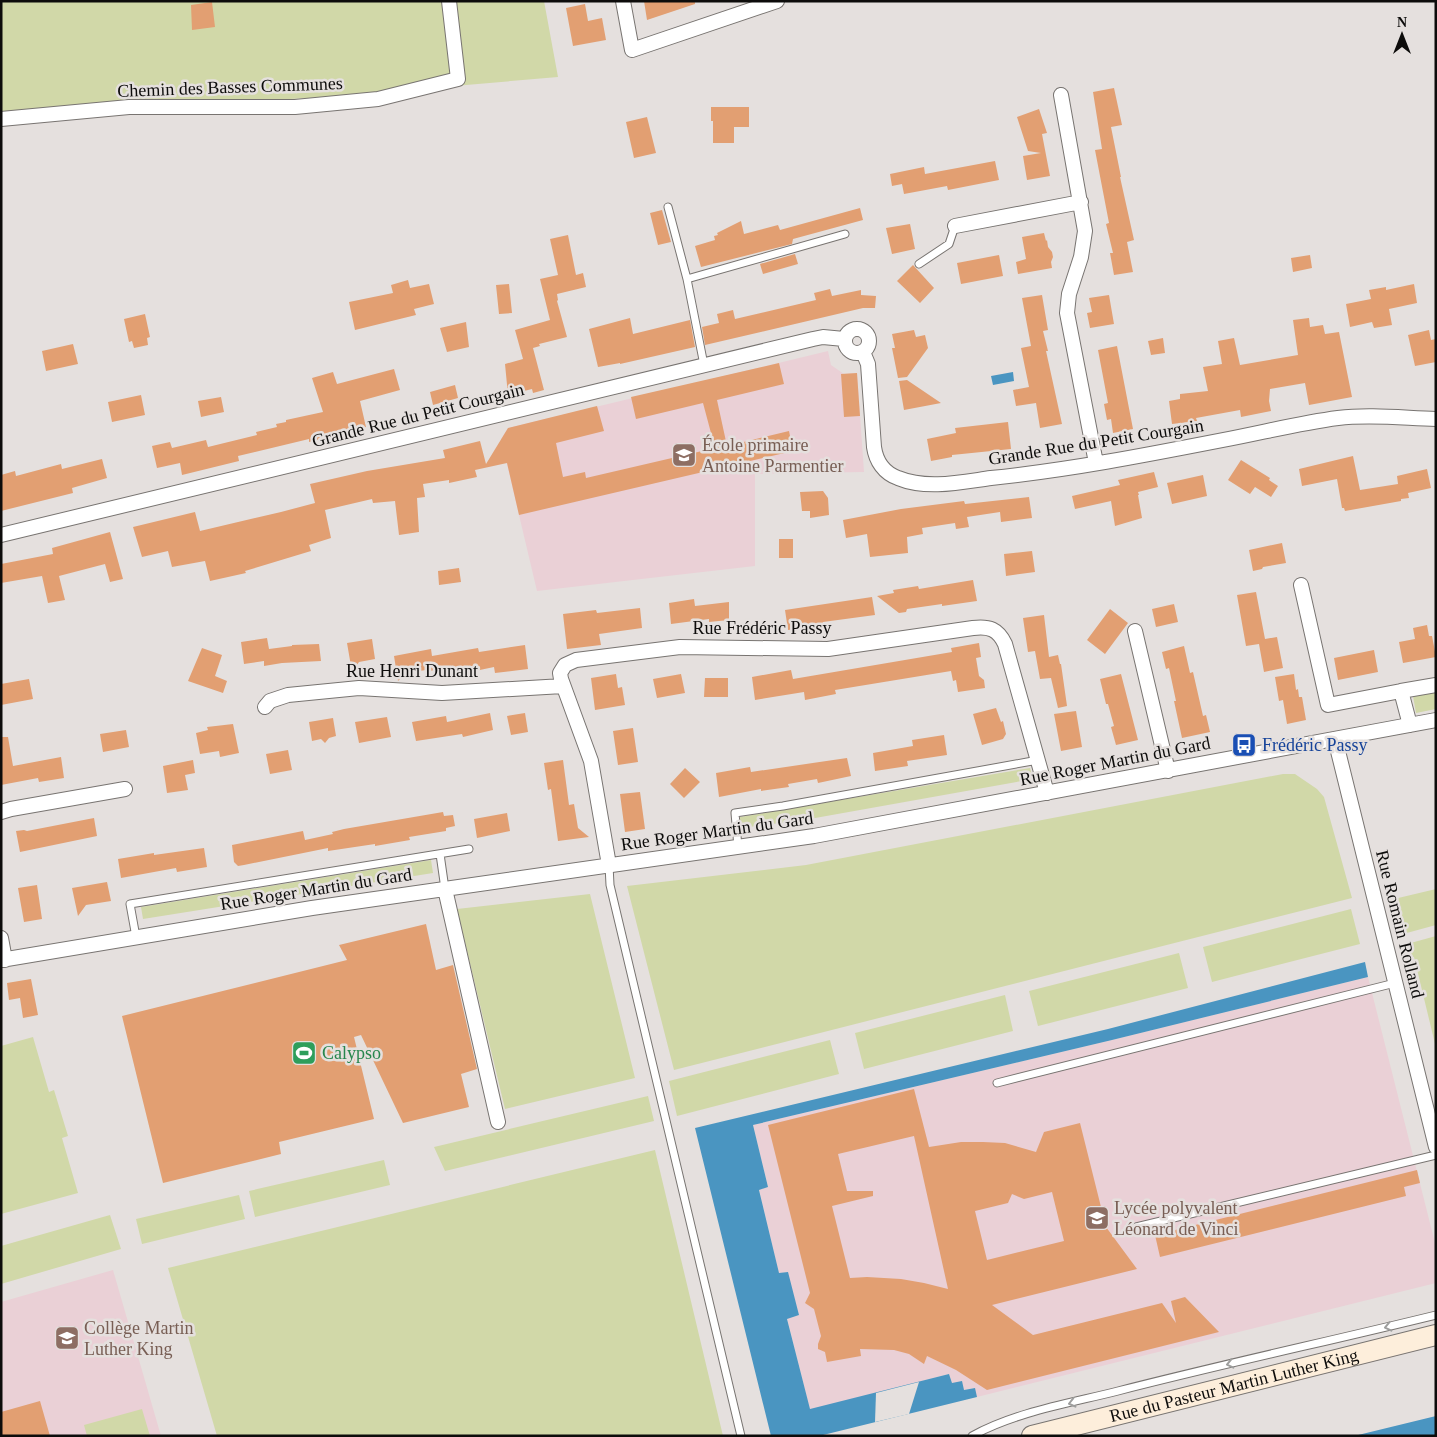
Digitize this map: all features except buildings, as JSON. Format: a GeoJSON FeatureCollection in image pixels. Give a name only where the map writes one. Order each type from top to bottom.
{"type":"FeatureCollection","features":[{"type":"Feature","properties":{"kind":"street","name":"Chemin des Basses Communes"},"geometry":{"type":"LineString","coordinates":[[1,119],[129,108],[295,107],[378,99],[458,79],[449,1]]}},
{"type":"Feature","properties":{"kind":"street"},"geometry":{"type":"LineString","coordinates":[[623,1],[632,50],[777,1]]}},
{"type":"Feature","properties":{"kind":"street"},"geometry":{"type":"LineString","coordinates":[[1060,95],[1081,202],[1084,240],[1069,294],[1067,313],[1096,463]]}},
{"type":"Feature","properties":{"kind":"street"},"geometry":{"type":"LineString","coordinates":[[955,226],[1081,202]]}},
{"type":"Feature","properties":{"kind":"street","name":"Grande Rue du Petit Courgain"},"geometry":{"type":"LineString","coordinates":[[1,535],[814,338],[844,338],[848,332],[855,329],[865,332],[869,342],[863,352],[868,364],[871,382],[875,453],[880,464],[896,478],[919,483],[944,483],[1021,475],[1338,418],[1374,416],[1436,420]]}},
{"type":"Feature","properties":{"kind":"street"},"geometry":{"type":"LineString","coordinates":[[844,338],[845,347],[848,350],[855,354],[863,352]]}},
{"type":"Feature","properties":{"kind":"street"},"geometry":{"type":"LineString","coordinates":[[1301,584],[1328,705],[1436,684]]}},
{"type":"Feature","properties":{"kind":"street","name":"Rue Frédéric Passy"},"geometry":{"type":"LineString","coordinates":[[562,686],[560,673],[565,665],[576,660],[680,647],[828,649],[973,628],[990,628],[1001,636],[1005,644],[1047,793]]}},
{"type":"Feature","properties":{"kind":"street"},"geometry":{"type":"LineString","coordinates":[[1134,631],[1168,770]]}},
{"type":"Feature","properties":{"kind":"street"},"geometry":{"type":"LineString","coordinates":[[562,686],[588,748],[608,865]]}},
{"type":"Feature","properties":{"kind":"street","name":"Rue Henri Dunant"},"geometry":{"type":"LineString","coordinates":[[264,707],[270,701],[288,695],[360,688],[442,693],[562,686]]}},
{"type":"Feature","properties":{"kind":"street"},"geometry":{"type":"LineString","coordinates":[[1402,691],[1410,725]]}},
{"type":"Feature","properties":{"kind":"street","name":"Rue Roger Martin du Gard"},"geometry":{"type":"LineString","coordinates":[[3,960],[136,937],[445,889],[814,836],[1436,720]]}},
{"type":"Feature","properties":{"kind":"street","name":"Rue Romain Rolland"},"geometry":{"type":"LineString","coordinates":[[1335,739],[1436,1147]]}},
{"type":"Feature","properties":{"kind":"street"},"geometry":{"type":"LineString","coordinates":[[1,812],[125,790]]}},
{"type":"Feature","properties":{"kind":"street"},"geometry":{"type":"LineString","coordinates":[[445,889],[498,1122]]}},
{"type":"Feature","properties":{"kind":"street"},"geometry":{"type":"LineString","coordinates":[[1,938],[3,960]]}},
{"type":"Feature","properties":{"kind":"street","name":"Rue du Pasteur Martin Luther King"},"geometry":{"type":"LineString","coordinates":[[1032,1436],[1436,1335]]}},
{"type":"Feature","properties":{"kind":"lane"},"geometry":{"type":"LineString","coordinates":[[668,207],[687,279],[704,366]]}},
{"type":"Feature","properties":{"kind":"lane"},"geometry":{"type":"LineString","coordinates":[[919,264],[950,244],[955,226]]}},
{"type":"Feature","properties":{"kind":"lane"},"geometry":{"type":"LineString","coordinates":[[687,279],[845,234]]}},
{"type":"Feature","properties":{"kind":"lane"},"geometry":{"type":"LineString","coordinates":[[738,847],[735,813],[1038,760]]}},
{"type":"Feature","properties":{"kind":"lane"},"geometry":{"type":"LineString","coordinates":[[136,937],[130,904],[469,849]]}},
{"type":"Feature","properties":{"kind":"lane"},"geometry":{"type":"LineString","coordinates":[[440,854],[445,889]]}},
{"type":"Feature","properties":{"kind":"lane"},"geometry":{"type":"LineString","coordinates":[[608,865],[612,895],[741,1436]]}},
{"type":"Feature","properties":{"kind":"lane"},"geometry":{"type":"LineString","coordinates":[[997,1083],[1395,983]]}},
{"type":"Feature","properties":{"kind":"lane"},"geometry":{"type":"LineString","coordinates":[[1136,1227],[1436,1155]]}},
{"type":"Feature","properties":{"kind":"lane"},"geometry":{"type":"LineString","coordinates":[[972,1436],[994,1426],[1046,1410],[1165,1379],[1436,1315]]}},
{"type":"Feature","properties":{"kind":"shaded area","name":"École primaire Antoine Parmentier"},"geometry":{"type":"Polygon","coordinates":[[[828,351],[831,365],[844,374],[857,373],[864,472],[755,474],[755,566],[537,591],[501,439],[508,428],[828,351]]]}},
{"type":"Feature","properties":{"kind":"shaded area","name":"Lycée polyvalent Léonard de Vinci"},"geometry":{"type":"Polygon","coordinates":[[[1368,977],[1436,1247],[1436,1283],[977,1397],[974,1388],[964,1390],[952,1383],[949,1374],[810,1410],[787,1318],[799,1315],[787,1272],[779,1274],[759,1189],[768,1187],[753,1125],[1368,977]]]}},
{"type":"Feature","properties":{"kind":"shaded area","name":"Collège Martin Luther King"},"geometry":{"type":"Polygon","coordinates":[[[113,1270],[161,1436],[1,1436],[1,1302],[113,1270]]]}},
{"type":"Feature","properties":{"kind":"green space"},"geometry":{"type":"Polygon","coordinates":[[[1,1],[544,1],[558,77],[326,97],[1,115],[1,1]]]}},
{"type":"Feature","properties":{"kind":"green space"},"geometry":{"type":"Polygon","coordinates":[[[1436,692],[1436,709],[1416,713],[1413,696],[1436,692]]]}},
{"type":"Feature","properties":{"kind":"green space"},"geometry":{"type":"Polygon","coordinates":[[[1030,768],[1033,779],[804,820],[741,828],[740,817],[1030,768]]]}},
{"type":"Feature","properties":{"kind":"green space"},"geometry":{"type":"Polygon","coordinates":[[[1283,774],[1295,774],[1317,789],[1324,797],[1352,898],[674,1070],[627,886],[806,865],[1283,774]]]}},
{"type":"Feature","properties":{"kind":"green space"},"geometry":{"type":"Polygon","coordinates":[[[431,860],[433,873],[143,919],[141,907],[431,860]]]}},
{"type":"Feature","properties":{"kind":"green space"},"geometry":{"type":"Polygon","coordinates":[[[1436,889],[1436,925],[1403,934],[1394,899],[1436,889]]]}},
{"type":"Feature","properties":{"kind":"green space"},"geometry":{"type":"Polygon","coordinates":[[[590,894],[635,1078],[505,1109],[457,909],[590,894]]]}},
{"type":"Feature","properties":{"kind":"green space"},"geometry":{"type":"Polygon","coordinates":[[[1351,909],[1360,944],[1212,982],[1203,947],[1351,909]]]}},
{"type":"Feature","properties":{"kind":"green space"},"geometry":{"type":"Polygon","coordinates":[[[1436,936],[1436,1048],[1414,957],[1409,958],[1407,944],[1436,936]]]}},
{"type":"Feature","properties":{"kind":"green space"},"geometry":{"type":"Polygon","coordinates":[[[1179,953],[1188,988],[1038,1026],[1029,991],[1179,953]]]}},
{"type":"Feature","properties":{"kind":"green space"},"geometry":{"type":"Polygon","coordinates":[[[1005,995],[1013,1031],[864,1069],[855,1033],[1005,995]]]}},
{"type":"Feature","properties":{"kind":"green space"},"geometry":{"type":"Polygon","coordinates":[[[33,1037],[49,1092],[54,1090],[68,1136],[62,1138],[78,1193],[1,1214],[1,1046],[33,1037]]]}},
{"type":"Feature","properties":{"kind":"green space"},"geometry":{"type":"Polygon","coordinates":[[[830,1040],[839,1074],[677,1116],[669,1081],[830,1040]]]}},
{"type":"Feature","properties":{"kind":"green space"},"geometry":{"type":"Polygon","coordinates":[[[648,1096],[654,1121],[445,1171],[434,1147],[648,1096]]]}},
{"type":"Feature","properties":{"kind":"green space"},"geometry":{"type":"Polygon","coordinates":[[[655,1150],[723,1436],[217,1436],[168,1268],[655,1150]]]}},
{"type":"Feature","properties":{"kind":"green space"},"geometry":{"type":"Polygon","coordinates":[[[384,1160],[390,1185],[255,1217],[249,1191],[384,1160]]]}},
{"type":"Feature","properties":{"kind":"green space"},"geometry":{"type":"Polygon","coordinates":[[[239,1195],[245,1219],[142,1244],[136,1219],[239,1195]]]}},
{"type":"Feature","properties":{"kind":"green space"},"geometry":{"type":"Polygon","coordinates":[[[110,1215],[121,1249],[1,1284],[1,1246],[110,1215]]]}},
{"type":"Feature","properties":{"kind":"green space"},"geometry":{"type":"Polygon","coordinates":[[[142,1409],[150,1436],[87,1436],[84,1425],[142,1409]]]}},
{"type":"Feature","properties":{"kind":"water"},"geometry":{"type":"Polygon","coordinates":[[[1013,372],[1014,381],[993,385],[991,376],[1013,372]]]}},
{"type":"Feature","properties":{"kind":"water"},"geometry":{"type":"Polygon","coordinates":[[[1365,962],[1368,977],[753,1125],[768,1187],[759,1190],[779,1273],[788,1272],[799,1315],[787,1319],[810,1409],[949,1374],[952,1383],[962,1381],[964,1390],[975,1388],[977,1397],[819,1436],[771,1436],[695,1128],[1108,1029],[1365,962]]]}},
{"type":"Feature","properties":{"kind":"water"},"geometry":{"type":"Polygon","coordinates":[[[1436,1416],[1436,1436],[1354,1436],[1436,1416]]]}},
{"type":"Feature","properties":{"kind":"pier"},"geometry":{"type":"Polygon","coordinates":[[[919,1382],[909,1414],[875,1422],[876,1393],[919,1382]]]}},
{"type":"Feature","properties":{"kind":"place","name":"École primaire Antoine Parmentier"},"geometry":{"type":"Point","coordinates":[684,455]}},
{"type":"Feature","properties":{"kind":"place","name":"Frédéric Passy"},"geometry":{"type":"Point","coordinates":[1244,745]}},
{"type":"Feature","properties":{"kind":"place","name":"Calypso"},"geometry":{"type":"Point","coordinates":[304,1053]}},
{"type":"Feature","properties":{"kind":"place","name":"Lycée polyvalent Léonard de Vinci"},"geometry":{"type":"Point","coordinates":[1097,1218]}},
{"type":"Feature","properties":{"kind":"place","name":"Collège Martin Luther King"},"geometry":{"type":"Point","coordinates":[67,1338]}}]}
